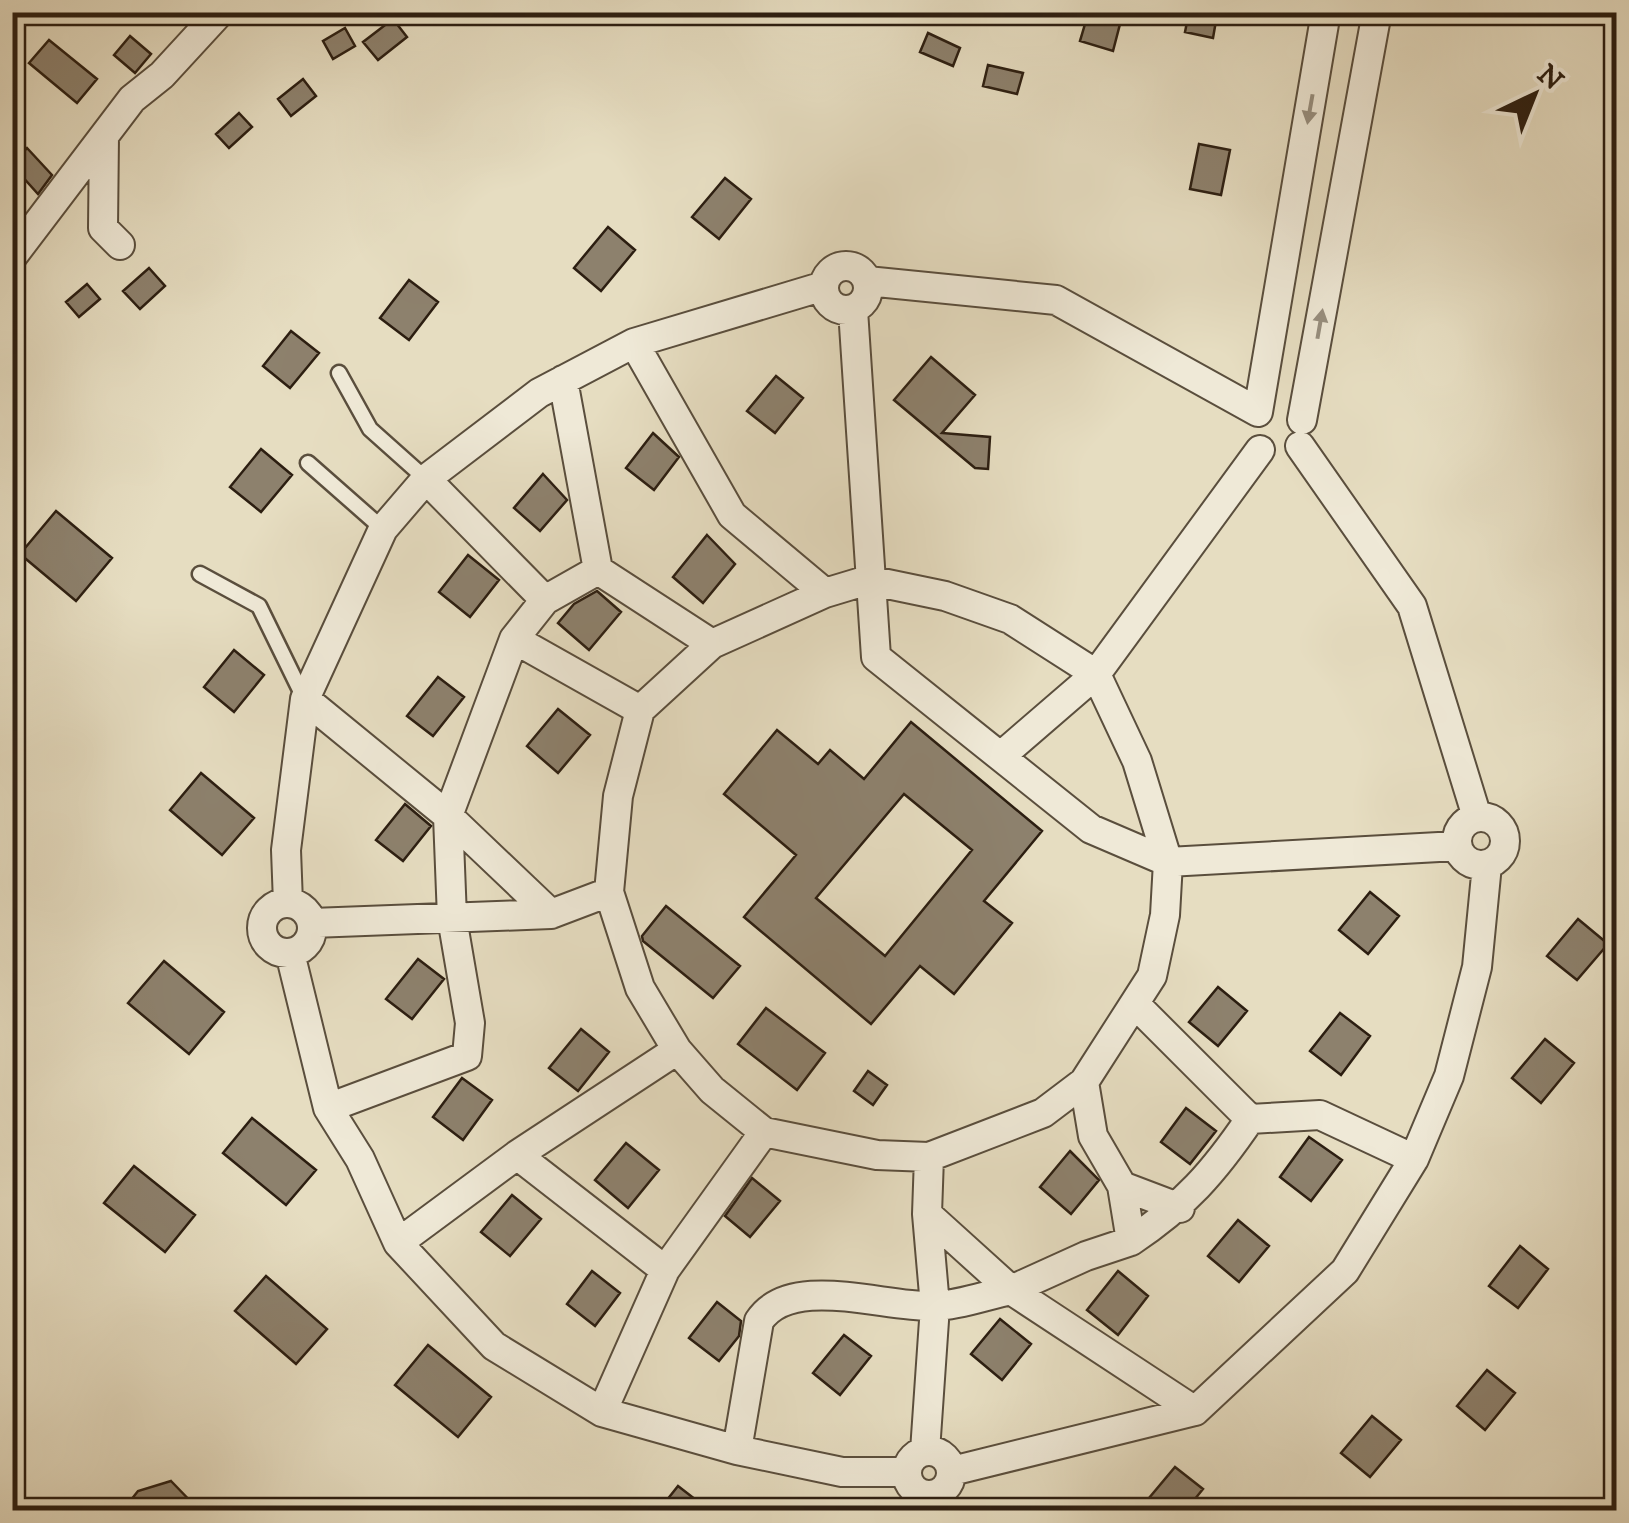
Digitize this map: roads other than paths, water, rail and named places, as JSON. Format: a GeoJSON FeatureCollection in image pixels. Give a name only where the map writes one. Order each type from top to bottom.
{"type":"FeatureCollection","features":[{"type":"Feature","properties":{"kind":"street"},"geometry":{"type":"LineString","coordinates":[[12,257],[132,99],[162,75],[220,12]]}},
{"type":"Feature","properties":{"kind":"street"},"geometry":{"type":"LineString","coordinates":[[1326,12],[1252,436],[1260,450],[1284,456],[1301,433],[1377,12]]}},
{"type":"Feature","properties":{"kind":"street"},"geometry":{"type":"LineString","coordinates":[[104,136],[104,228],[120,245]]}},
{"type":"Feature","properties":{"kind":"street"},"geometry":{"type":"LineString","coordinates":[[288,903],[286,850],[305,699],[383,528],[426,478],[562,380],[634,344],[824,286],[830,273],[843,266],[857,270],[867,281],[1056,300],[1258,412],[1282,404],[1412,606],[1477,817]]}},
{"type":"Feature","properties":{"kind":"street"},"geometry":{"type":"LineString","coordinates":[[853,310],[864,301],[867,281]]}},
{"type":"Feature","properties":{"kind":"street"},"geometry":{"type":"LineString","coordinates":[[824,286],[833,306],[853,310]]}},
{"type":"Feature","properties":{"kind":"street"},"geometry":{"type":"LineString","coordinates":[[853,310],[876,656],[1091,830],[1168,862],[1457,846]]}},
{"type":"Feature","properties":{"kind":"street"},"geometry":{"type":"LineString","coordinates":[[634,344],[732,515],[825,593]]}},
{"type":"Feature","properties":{"kind":"street"},"geometry":{"type":"LineString","coordinates":[[562,380],[598,570],[712,644]]}},
{"type":"Feature","properties":{"kind":"street"},"geometry":{"type":"LineString","coordinates":[[1001,756],[1096,674],[1260,450]]}},
{"type":"Feature","properties":{"kind":"street"},"geometry":{"type":"LineString","coordinates":[[426,478],[545,600]]}},
{"type":"Feature","properties":{"kind":"street"},"geometry":{"type":"LineString","coordinates":[[328,1108],[467,1056],[470,1023],[452,918],[448,816],[514,640],[545,600],[598,570]]}},
{"type":"Feature","properties":{"kind":"street"},"geometry":{"type":"LineString","coordinates":[[868,580],[946,596],[1010,619],[1096,674],[1137,760],[1168,862],[1165,916],[1152,976],[1137,1006],[1084,1082],[1043,1113],[929,1157],[877,1155],[764,1132],[712,1090],[676,1050],[640,988],[609,892],[618,796],[640,710],[712,644],[825,593],[868,580]]}},
{"type":"Feature","properties":{"kind":"street"},"geometry":{"type":"LineString","coordinates":[[514,640],[640,710]]}},
{"type":"Feature","properties":{"kind":"street"},"geometry":{"type":"LineString","coordinates":[[305,699],[448,816],[551,914]]}},
{"type":"Feature","properties":{"kind":"street"},"geometry":{"type":"LineString","coordinates":[[1477,817],[1499,824],[1505,840],[1501,856],[1487,864],[1471,864],[1457,846],[1463,824],[1477,817]]}},
{"type":"Feature","properties":{"kind":"street"},"geometry":{"type":"LineString","coordinates":[[952,1472],[1195,1410],[1345,1271],[1414,1159],[1449,1076],[1477,967],[1487,864]]}},
{"type":"Feature","properties":{"kind":"street"},"geometry":{"type":"LineString","coordinates":[[312,923],[551,914],[609,892]]}},
{"type":"Feature","properties":{"kind":"street"},"geometry":{"type":"LineString","coordinates":[[288,903],[304,909],[312,923],[305,946],[290,953],[270,946],[262,931],[272,908],[288,903]]}},
{"type":"Feature","properties":{"kind":"street"},"geometry":{"type":"LineString","coordinates":[[290,953],[328,1108],[360,1159],[398,1243],[494,1346],[602,1412],[657,1424],[738,1450],[842,1472],[916,1461],[946,1458],[952,1472],[943,1491],[930,1496],[910,1486],[916,1461],[935,1306],[927,1214],[929,1157]]}},
{"type":"Feature","properties":{"kind":"street"},"geometry":{"type":"LineString","coordinates":[[1137,1006],[1250,1119],[1320,1115],[1414,1159]]}},
{"type":"Feature","properties":{"kind":"street"},"geometry":{"type":"LineString","coordinates":[[398,1243],[517,1155],[676,1050]]}},
{"type":"Feature","properties":{"kind":"street"},"geometry":{"type":"LineString","coordinates":[[1084,1082],[1093,1136],[1122,1186],[1131,1242]]}},
{"type":"Feature","properties":{"kind":"street"},"geometry":{"type":"LineString","coordinates":[[738,1450],[759,1320],[768,1308],[784,1300],[832,1296],[935,1306],[1011,1290],[1086,1256],[1131,1242],[1180,1208],[1218,1166],[1250,1119]]}},
{"type":"Feature","properties":{"kind":"street"},"geometry":{"type":"LineString","coordinates":[[602,1412],[665,1270],[764,1132]]}},
{"type":"Feature","properties":{"kind":"street"},"geometry":{"type":"LineString","coordinates":[[517,1155],[665,1270]]}},
{"type":"Feature","properties":{"kind":"street"},"geometry":{"type":"LineString","coordinates":[[1122,1186],[1180,1208]]}},
{"type":"Feature","properties":{"kind":"street"},"geometry":{"type":"LineString","coordinates":[[927,1214],[1011,1290],[1195,1410]]}},
{"type":"Feature","properties":{"kind":"lane"},"geometry":{"type":"LineString","coordinates":[[339,373],[370,429],[426,478]]}},
{"type":"Feature","properties":{"kind":"lane"},"geometry":{"type":"LineString","coordinates":[[308,463],[383,528]]}},
{"type":"Feature","properties":{"kind":"lane"},"geometry":{"type":"LineString","coordinates":[[200,574],[259,606],[305,699]]}}]}
